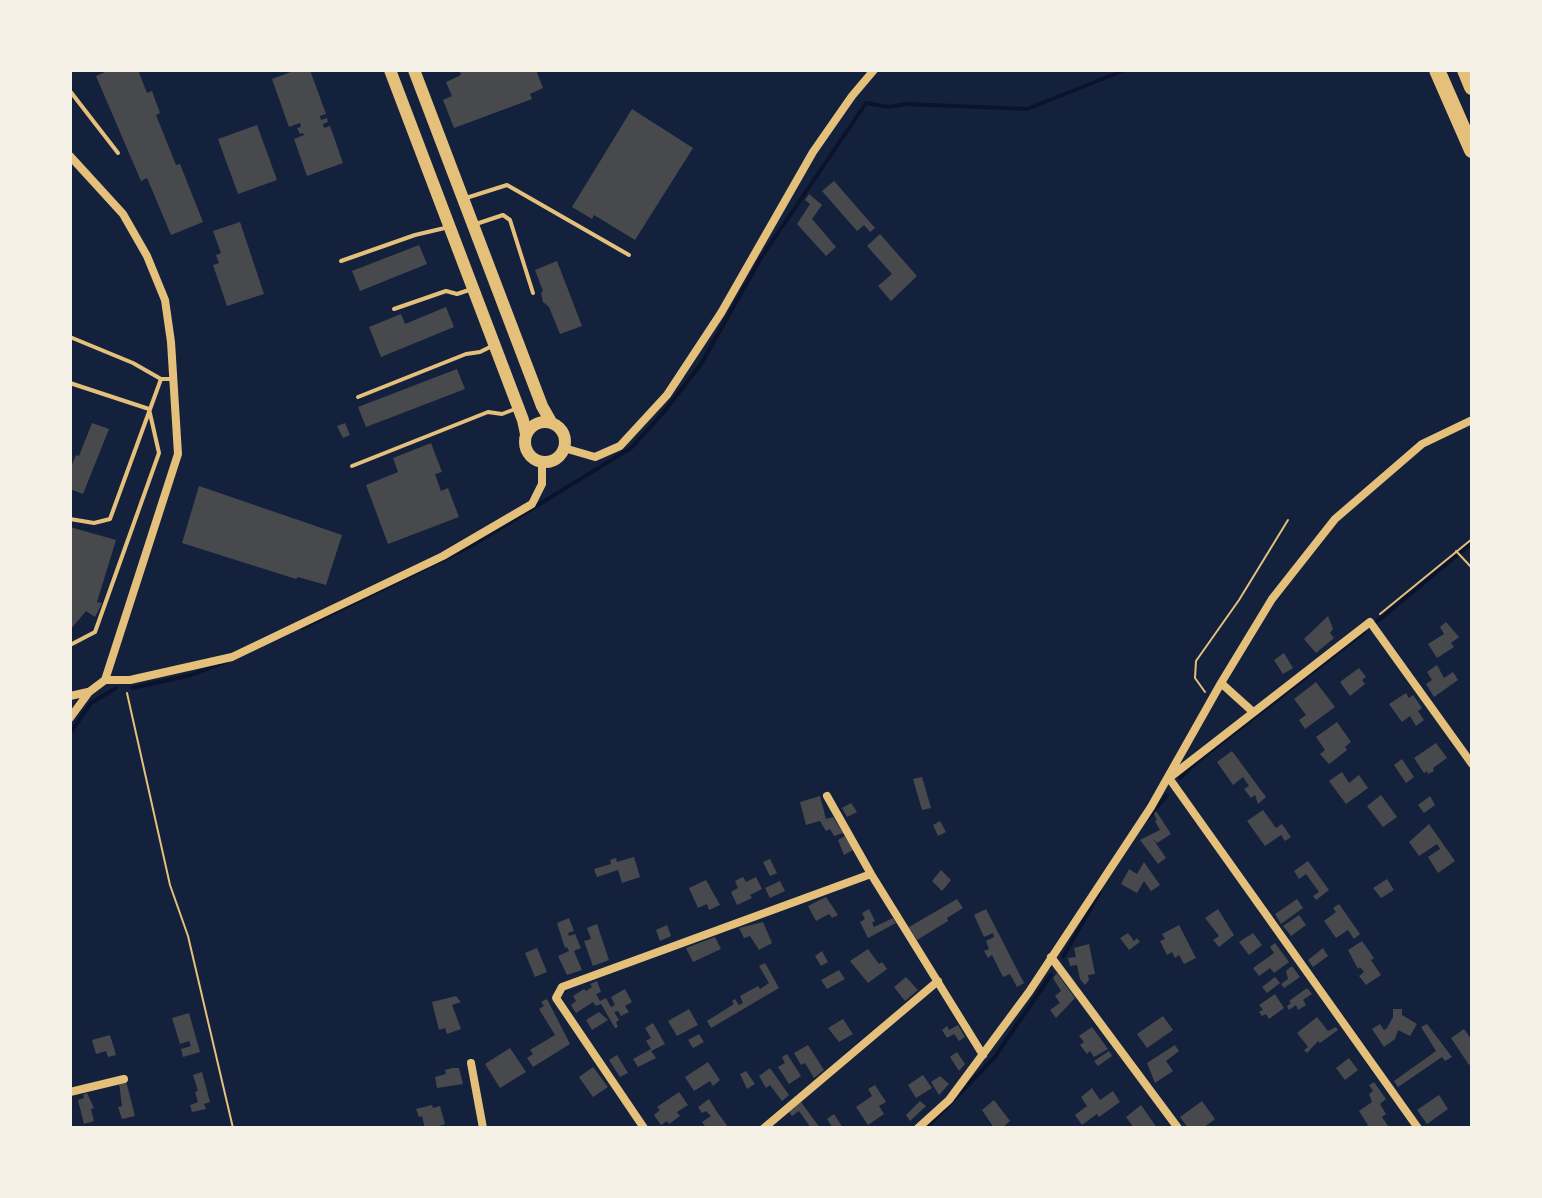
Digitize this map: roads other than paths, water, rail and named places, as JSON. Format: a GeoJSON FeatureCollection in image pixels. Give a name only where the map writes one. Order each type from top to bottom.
{"type":"FeatureCollection","features":[{"type":"Feature","properties":{"kind":"highway"},"geometry":{"type":"LineString","coordinates":[[1437,70],[1472,150]]}},
{"type":"Feature","properties":{"kind":"highway"},"geometry":{"type":"LineString","coordinates":[[1465,70],[1472,87]]}},
{"type":"Feature","properties":{"kind":"main road"},"geometry":{"type":"LineString","coordinates":[[390,70],[519,408],[527,451],[542,462],[556,459],[564,448],[563,433],[551,422],[542,406],[414,70]]}},
{"type":"Feature","properties":{"kind":"main road"},"geometry":{"type":"LineString","coordinates":[[526,434],[535,424],[551,422]]}},
{"type":"Feature","properties":{"kind":"street"},"geometry":{"type":"LineString","coordinates":[[564,448],[595,457],[620,446],[667,395],[721,313],[813,152],[874,70]]}},
{"type":"Feature","properties":{"kind":"street"},"geometry":{"type":"LineString","coordinates":[[70,156],[123,214],[147,256],[165,300],[171,342],[178,454],[105,680],[89,692],[70,718]]}},
{"type":"Feature","properties":{"kind":"street"},"geometry":{"type":"LineString","coordinates":[[918,1128],[949,1100],[1029,992],[1169,778],[1272,599],[1335,519],[1422,444],[1472,420]]}},
{"type":"Feature","properties":{"kind":"street"},"geometry":{"type":"LineString","coordinates":[[105,680],[124,680],[232,657],[443,556],[532,504],[542,484],[542,462]]}},
{"type":"Feature","properties":{"kind":"street"},"geometry":{"type":"LineString","coordinates":[[1169,778],[1370,622],[1472,764]]}},
{"type":"Feature","properties":{"kind":"street"},"geometry":{"type":"LineString","coordinates":[[1221,683],[1252,711]]}},
{"type":"Feature","properties":{"kind":"street"},"geometry":{"type":"LineString","coordinates":[[70,696],[89,692]]}},
{"type":"Feature","properties":{"kind":"street"},"geometry":{"type":"LineString","coordinates":[[1169,778],[1418,1128]]}},
{"type":"Feature","properties":{"kind":"street"},"geometry":{"type":"LineString","coordinates":[[827,796],[871,874],[983,1055]]}},
{"type":"Feature","properties":{"kind":"street"},"geometry":{"type":"LineString","coordinates":[[644,1128],[556,998],[562,987],[871,874]]}},
{"type":"Feature","properties":{"kind":"street"},"geometry":{"type":"LineString","coordinates":[[1051,957],[1178,1128]]}},
{"type":"Feature","properties":{"kind":"street"},"geometry":{"type":"LineString","coordinates":[[764,1128],[938,981]]}},
{"type":"Feature","properties":{"kind":"street"},"geometry":{"type":"LineString","coordinates":[[471,1063],[483,1128]]}},
{"type":"Feature","properties":{"kind":"street"},"geometry":{"type":"LineString","coordinates":[[70,1092],[124,1079]]}},
{"type":"Feature","properties":{"kind":"lane"},"geometry":{"type":"LineString","coordinates":[[70,91],[118,153]]}},
{"type":"Feature","properties":{"kind":"lane"},"geometry":{"type":"LineString","coordinates":[[464,199],[507,185],[629,255]]}},
{"type":"Feature","properties":{"kind":"lane"},"geometry":{"type":"LineString","coordinates":[[473,225],[503,215],[510,220],[533,293]]}},
{"type":"Feature","properties":{"kind":"lane"},"geometry":{"type":"LineString","coordinates":[[341,261],[415,235],[450,227]]}},
{"type":"Feature","properties":{"kind":"lane"},"geometry":{"type":"LineString","coordinates":[[394,309],[446,291],[457,294],[473,289]]}},
{"type":"Feature","properties":{"kind":"lane"},"geometry":{"type":"LineString","coordinates":[[70,337],[133,363],[161,379],[172,379]]}},
{"type":"Feature","properties":{"kind":"lane"},"geometry":{"type":"LineString","coordinates":[[358,397],[495,345]]}},
{"type":"Feature","properties":{"kind":"lane"},"geometry":{"type":"LineString","coordinates":[[70,519],[94,523],[110,519],[161,379]]}},
{"type":"Feature","properties":{"kind":"lane"},"geometry":{"type":"LineString","coordinates":[[70,383],[149,409]]}},
{"type":"Feature","properties":{"kind":"lane"},"geometry":{"type":"LineString","coordinates":[[352,466],[488,412],[502,414],[519,408]]}},
{"type":"Feature","properties":{"kind":"lane"},"geometry":{"type":"LineString","coordinates":[[70,645],[95,632],[159,453],[149,409]]}},
{"type":"Feature","properties":{"kind":"waterway"},"geometry":{"type":"LineString","coordinates":[[302,628],[471,546],[631,448],[701,364],[761,258],[866,103],[889,107],[905,104],[1027,109],[1125,70]]}},
{"type":"Feature","properties":{"kind":"waterway"},"geometry":{"type":"LineString","coordinates":[[1374,624],[1472,543]]}},
{"type":"Feature","properties":{"kind":"waterway"},"geometry":{"type":"LineString","coordinates":[[1180,778],[1364,632]]}},
{"type":"Feature","properties":{"kind":"waterway"},"geometry":{"type":"LineString","coordinates":[[132,688],[191,675],[228,661]]}},
{"type":"Feature","properties":{"kind":"waterway"},"geometry":{"type":"LineString","coordinates":[[70,733],[91,703],[116,688]]}},
{"type":"Feature","properties":{"kind":"waterway"},"geometry":{"type":"LineString","coordinates":[[1148,818],[1167,795]]}},
{"type":"Feature","properties":{"kind":"waterway"},"geometry":{"type":"LineString","coordinates":[[1063,957],[1100,892]]}},
{"type":"Feature","properties":{"kind":"waterway"},"geometry":{"type":"LineString","coordinates":[[926,1128],[994,1058],[1051,975]]}}]}
